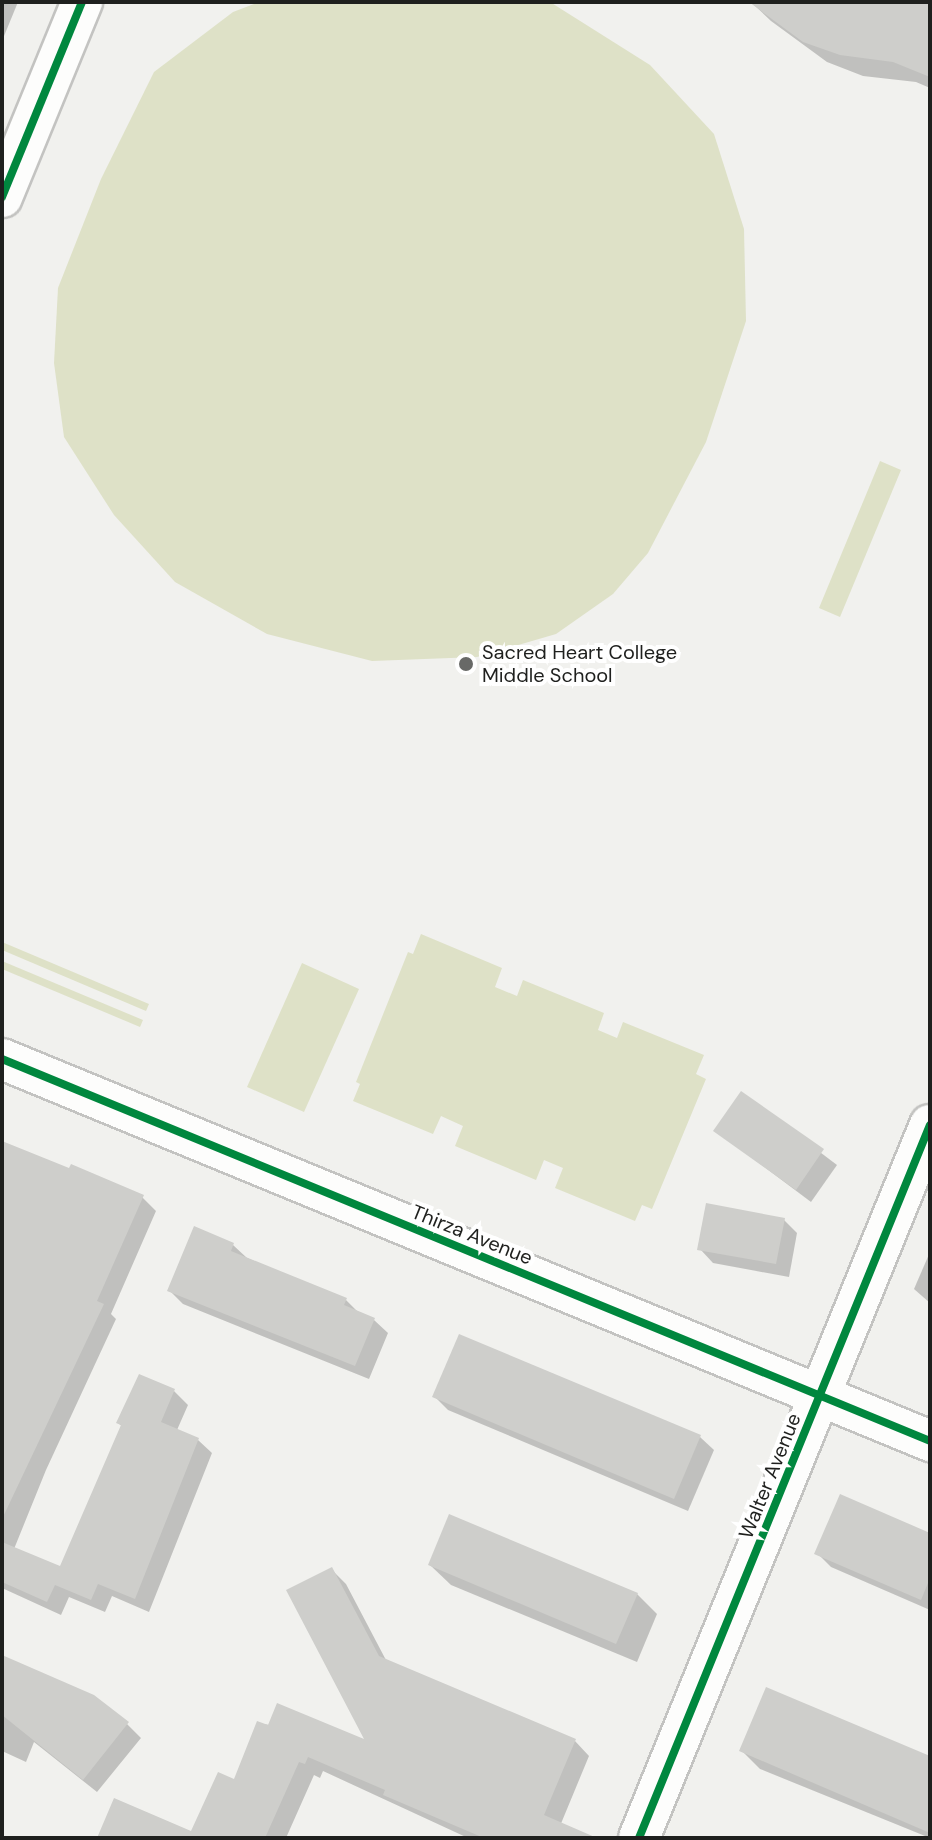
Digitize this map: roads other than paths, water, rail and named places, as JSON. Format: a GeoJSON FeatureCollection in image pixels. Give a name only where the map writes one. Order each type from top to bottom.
{"type":"FeatureCollection","features":[{"type":"Feature","properties":{"kind":"street"},"geometry":{"type":"LineString","coordinates":[[6,178],[82,2]]}},
{"type":"Feature","properties":{"kind":"street","name":"Thirza Avenue"},"geometry":{"type":"LineString","coordinates":[[2,1059],[930,1441]]}},
{"type":"Feature","properties":{"kind":"street","name":"Walter Avenue"},"geometry":{"type":"LineString","coordinates":[[639,1838],[930,1125]]}},
{"type":"Feature","properties":{"kind":"place","name":"Sacred Heart College Middle School"},"geometry":{"type":"Point","coordinates":[466,664]}}]}
